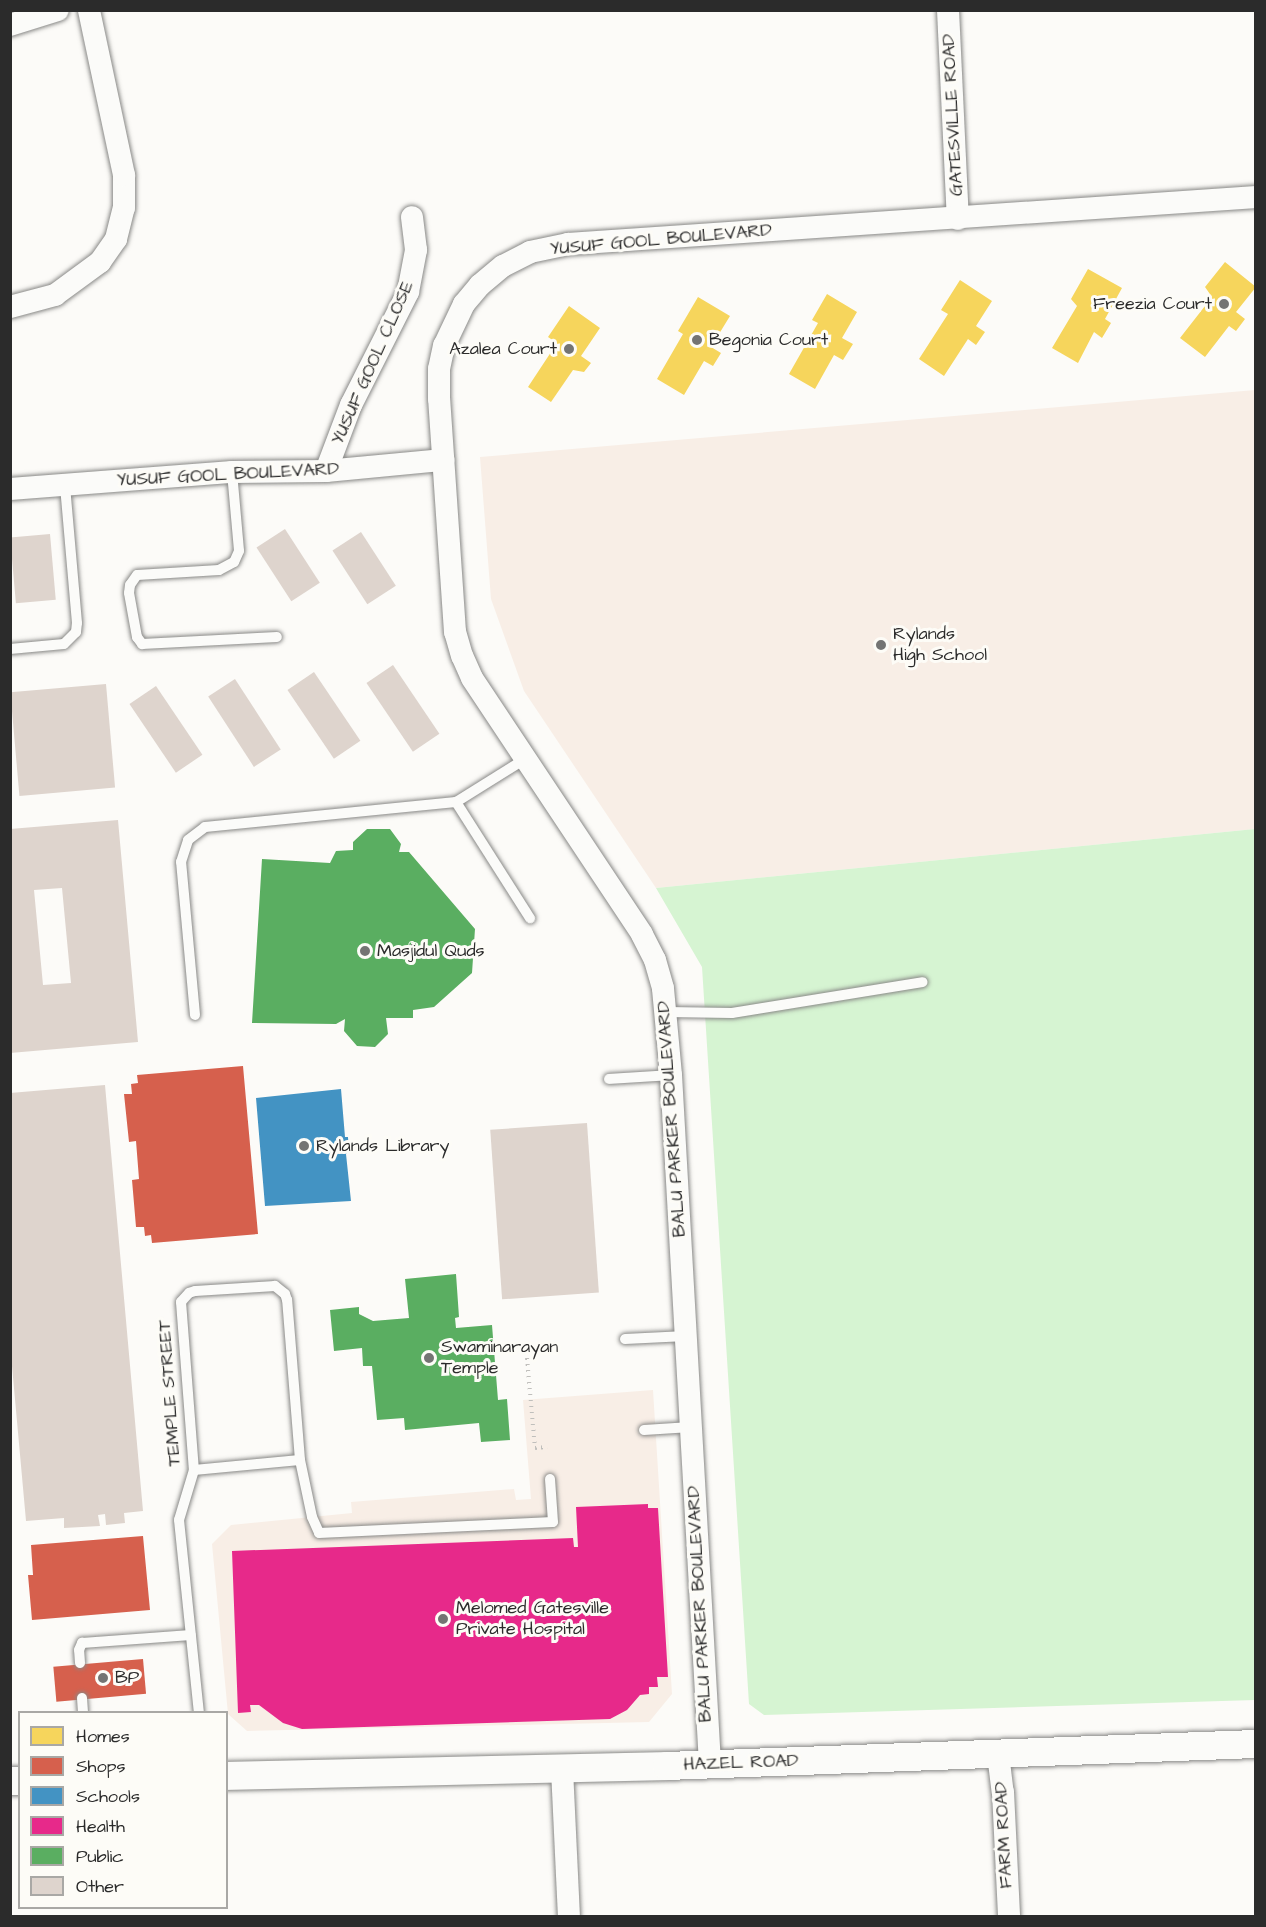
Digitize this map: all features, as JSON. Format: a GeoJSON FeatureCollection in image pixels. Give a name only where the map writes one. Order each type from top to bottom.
{"type":"FeatureCollection","features":[{"type":"Feature","properties":{"kind":"street"},"geometry":{"type":"LineString","coordinates":[[10,24],[58,10]]}},
{"type":"Feature","properties":{"kind":"street"},"geometry":{"type":"LineString","coordinates":[[10,307],[55,295],[100,262],[116,238],[124,208],[124,175],[89,10]]}},
{"type":"Feature","properties":{"kind":"street","name":"GATESVILLE ROAD"},"geometry":{"type":"LineString","coordinates":[[948,10],[958,219]]}},
{"type":"Feature","properties":{"kind":"street","name":"YUSUF GOOL BOULEVARD"},"geometry":{"type":"LineString","coordinates":[[10,489],[232,472],[326,471],[443,460],[439,369],[453,323],[464,304],[480,285],[503,266],[530,252],[568,244],[1256,197]]}},
{"type":"Feature","properties":{"kind":"street","name":"YUSUF GOOL CLOSE"},"geometry":{"type":"LineString","coordinates":[[326,471],[351,405],[408,292],[416,250],[412,217]]}},
{"type":"Feature","properties":{"kind":"street","name":"BALU PARKER BOULEVARD"},"geometry":{"type":"LineString","coordinates":[[443,460],[456,632],[472,678],[642,934],[655,960],[667,1012],[710,1764]]}},
{"type":"Feature","properties":{"kind":"street","name":"HAZEL ROAD"},"geometry":{"type":"LineString","coordinates":[[228,1776],[562,1769],[1256,1744]]}},
{"type":"Feature","properties":{"kind":"street","name":"FARM ROAD"},"geometry":{"type":"LineString","coordinates":[[998,1754],[1003,1792],[1009,1917]]}},
{"type":"Feature","properties":{"kind":"street"},"geometry":{"type":"LineString","coordinates":[[562,1769],[569,1917]]}},
{"type":"Feature","properties":{"kind":"lane"},"geometry":{"type":"LineString","coordinates":[[232,472],[239,551],[234,562],[219,570],[137,575],[130,585],[129,593],[137,637],[142,645],[277,637]]}},
{"type":"Feature","properties":{"kind":"lane"},"geometry":{"type":"LineString","coordinates":[[10,649],[64,644],[76,632],[65,485]]}},
{"type":"Feature","properties":{"kind":"lane"},"geometry":{"type":"LineString","coordinates":[[195,1015],[181,862],[183,850],[196,832],[216,824],[456,802],[525,759]]}},
{"type":"Feature","properties":{"kind":"lane"},"geometry":{"type":"LineString","coordinates":[[456,802],[530,918]]}},
{"type":"Feature","properties":{"kind":"lane"},"geometry":{"type":"LineString","coordinates":[[667,1012],[732,1013],[923,982]]}},
{"type":"Feature","properties":{"kind":"lane"},"geometry":{"type":"LineString","coordinates":[[609,1079],[671,1076]]}},
{"type":"Feature","properties":{"kind":"lane","name":"TEMPLE STREET"},"geometry":{"type":"LineString","coordinates":[[199,1711],[179,1520],[194,1470],[180,1309],[184,1297],[195,1291],[269,1285],[275,1286],[285,1294],[300,1460]]}},
{"type":"Feature","properties":{"kind":"lane"},"geometry":{"type":"LineString","coordinates":[[625,1339],[686,1336]]}},
{"type":"Feature","properties":{"kind":"lane"},"geometry":{"type":"LineString","coordinates":[[644,1430],[691,1427]]}},
{"type":"Feature","properties":{"kind":"lane"},"geometry":{"type":"LineString","coordinates":[[194,1470],[300,1460],[312,1517],[319,1533],[553,1522],[550,1479]]}},
{"type":"Feature","properties":{"kind":"lane"},"geometry":{"type":"LineString","coordinates":[[80,1663],[79,1650],[82,1643],[191,1635]]}},
{"type":"Feature","properties":{"kind":"lane"},"geometry":{"type":"LineString","coordinates":[[82,1698],[83,1711]]}},
{"type":"Feature","properties":{"kind":"path"},"geometry":{"type":"LineString","coordinates":[[526,1346],[535,1448],[547,1447]]}},
{"type":"Feature","properties":{"kind":"shaded area","name":"Rylands High School"},"geometry":{"type":"Polygon","coordinates":[[[1255,390],[1255,829],[656,888],[524,691],[491,599],[480,457],[1255,390]]]}},
{"type":"Feature","properties":{"kind":"shaded area","name":"Melomed Gatesville Private Hospital"},"geometry":{"type":"Polygon","coordinates":[[[653,1390],[672,1694],[649,1722],[247,1731],[228,1714],[212,1544],[231,1525],[352,1513],[351,1502],[514,1489],[516,1500],[531,1499],[523,1400],[653,1390]]]}},
{"type":"Feature","properties":{"kind":"green space"},"geometry":{"type":"Polygon","coordinates":[[[1255,829],[1255,1700],[764,1715],[749,1704],[702,967],[656,888],[1255,829]]]}},
{"type":"Feature","properties":{"kind":"building: Homes","name":"Freezia Court"},"geometry":{"type":"Polygon","coordinates":[[[1225,262],[1256,287],[1236,312],[1245,319],[1236,331],[1229,326],[1205,357],[1180,338],[1212,297],[1205,287],[1225,262]]]}},
{"type":"Feature","properties":{"kind":"building: Homes"},"geometry":{"type":"Polygon","coordinates":[[[1088,269],[1122,288],[1105,319],[1111,323],[1102,338],[1094,332],[1078,363],[1052,348],[1077,306],[1071,299],[1088,269]]]}},
{"type":"Feature","properties":{"kind":"building: Homes"},"geometry":{"type":"Polygon","coordinates":[[[960,280],[992,301],[976,326],[985,332],[976,345],[968,339],[944,376],[919,359],[948,314],[941,310],[960,280]]]}},
{"type":"Feature","properties":{"kind":"building: Homes"},"geometry":{"type":"Polygon","coordinates":[[[827,294],[857,312],[842,338],[853,344],[843,360],[834,355],[815,389],[789,374],[818,323],[812,320],[827,294]]]}},
{"type":"Feature","properties":{"kind":"building: Homes","name":"Begonia Court"},"geometry":{"type":"Polygon","coordinates":[[[698,297],[730,316],[711,347],[721,353],[713,366],[704,361],[684,395],[657,379],[683,334],[678,331],[698,297]]]}},
{"type":"Feature","properties":{"kind":"building: Homes","name":"Azalea Court"},"geometry":{"type":"Polygon","coordinates":[[[569,306],[600,328],[581,356],[591,363],[584,372],[573,370],[551,402],[528,387],[557,343],[548,337],[569,306]]]}},
{"type":"Feature","properties":{"kind":"building: Shops"},"geometry":{"type":"Polygon","coordinates":[[[243,1066],[258,1234],[152,1243],[151,1235],[145,1236],[144,1227],[136,1227],[132,1180],[139,1179],[136,1141],[129,1142],[124,1094],[132,1094],[131,1084],[138,1083],[137,1075],[243,1066]]]}},
{"type":"Feature","properties":{"kind":"building: Shops"},"geometry":{"type":"Polygon","coordinates":[[[143,1536],[150,1610],[32,1620],[28,1575],[33,1575],[31,1545],[143,1536]]]}},
{"type":"Feature","properties":{"kind":"building: Shops"},"geometry":{"type":"Polygon","coordinates":[[[143,1659],[146,1694],[56,1702],[53,1667],[143,1659]]]}},
{"type":"Feature","properties":{"kind":"building: Schools","name":"Rylands Library"},"geometry":{"type":"Polygon","coordinates":[[[341,1089],[345,1137],[348,1137],[349,1154],[346,1154],[351,1201],[265,1206],[256,1098],[341,1089]]]}},
{"type":"Feature","properties":{"kind":"building: Health","name":"Melomed Gatesville Private Hospital"},"geometry":{"type":"Polygon","coordinates":[[[648,1504],[648,1508],[658,1508],[668,1677],[657,1677],[658,1687],[649,1687],[649,1694],[640,1695],[627,1710],[610,1719],[302,1729],[283,1723],[259,1705],[250,1705],[251,1712],[238,1713],[232,1551],[573,1538],[574,1547],[578,1547],[576,1507],[648,1504]]]}},
{"type":"Feature","properties":{"kind":"building: Public","name":"Masjidul Quds"},"geometry":{"type":"Polygon","coordinates":[[[367,829],[390,829],[401,844],[399,852],[409,852],[475,929],[472,973],[434,1007],[413,1010],[413,1018],[386,1018],[388,1034],[375,1047],[357,1046],[344,1031],[345,1019],[336,1024],[252,1023],[262,859],[330,863],[336,851],[353,850],[353,842],[367,829]]]}},
{"type":"Feature","properties":{"kind":"building: Public","name":"Swaminarayan Temple"},"geometry":{"type":"Polygon","coordinates":[[[456,1274],[459,1317],[455,1318],[456,1328],[492,1325],[498,1400],[507,1399],[510,1440],[481,1442],[479,1423],[405,1430],[404,1418],[377,1420],[372,1366],[363,1366],[362,1348],[334,1351],[330,1310],[359,1307],[359,1314],[373,1321],[409,1318],[405,1279],[456,1274]]]}},
{"type":"Feature","properties":{"kind":"building: Other"},"geometry":{"type":"Polygon","coordinates":[[[285,529],[320,583],[291,601],[256,548],[285,529]]]}},
{"type":"Feature","properties":{"kind":"building: Other"},"geometry":{"type":"Polygon","coordinates":[[[361,532],[396,586],[367,604],[332,551],[361,532]]]}},
{"type":"Feature","properties":{"kind":"building: Other"},"geometry":{"type":"Polygon","coordinates":[[[50,534],[56,600],[16,603],[10,537],[50,534]]]}},
{"type":"Feature","properties":{"kind":"building: Other"},"geometry":{"type":"Polygon","coordinates":[[[393,665],[439,734],[413,752],[366,683],[393,665]]]}},
{"type":"Feature","properties":{"kind":"building: Other"},"geometry":{"type":"Polygon","coordinates":[[[314,672],[360,741],[334,759],[287,690],[314,672]]]}},
{"type":"Feature","properties":{"kind":"building: Other"},"geometry":{"type":"Polygon","coordinates":[[[235,679],[281,749],[254,767],[208,696],[235,679]]]}},
{"type":"Feature","properties":{"kind":"building: Other"},"geometry":{"type":"Polygon","coordinates":[[[106,684],[115,788],[19,796],[10,692],[106,684]]]}},
{"type":"Feature","properties":{"kind":"building: Other"},"geometry":{"type":"Polygon","coordinates":[[[156,686],[202,755],[176,773],[129,704],[156,686]]]}},
{"type":"Feature","properties":{"kind":"building: Other"},"geometry":{"type":"Polygon","coordinates":[[[118,820],[138,1042],[10,1053],[10,829],[118,820]],[[62,888],[34,890],[43,985],[71,983],[62,888]]]}},
{"type":"Feature","properties":{"kind":"building: Other"},"geometry":{"type":"Polygon","coordinates":[[[105,1085],[143,1511],[124,1513],[125,1523],[106,1525],[105,1514],[98,1515],[100,1526],[64,1528],[64,1518],[26,1521],[10,1344],[10,1093],[105,1085]]]}},
{"type":"Feature","properties":{"kind":"building: Other"},"geometry":{"type":"Polygon","coordinates":[[[587,1123],[599,1293],[502,1299],[490,1130],[587,1123]]]}},
{"type":"Feature","properties":{"kind":"place","name":"Freezia Court"},"geometry":{"type":"Point","coordinates":[1224,304]}},
{"type":"Feature","properties":{"kind":"place","name":"Begonia Court"},"geometry":{"type":"Point","coordinates":[697,340]}},
{"type":"Feature","properties":{"kind":"place","name":"Azalea Court"},"geometry":{"type":"Point","coordinates":[569,349]}},
{"type":"Feature","properties":{"kind":"place","name":"Rylands High School"},"geometry":{"type":"Point","coordinates":[881,645]}},
{"type":"Feature","properties":{"kind":"place","name":"Masjidul Quds"},"geometry":{"type":"Point","coordinates":[365,951]}},
{"type":"Feature","properties":{"kind":"place","name":"Rylands Library"},"geometry":{"type":"Point","coordinates":[304,1146]}},
{"type":"Feature","properties":{"kind":"place","name":"Swaminarayan Temple"},"geometry":{"type":"Point","coordinates":[429,1358]}},
{"type":"Feature","properties":{"kind":"place","name":"Melomed Gatesville Private Hospital"},"geometry":{"type":"Point","coordinates":[443,1619]}},
{"type":"Feature","properties":{"kind":"place","name":"BP"},"geometry":{"type":"Point","coordinates":[103,1678]}}]}
